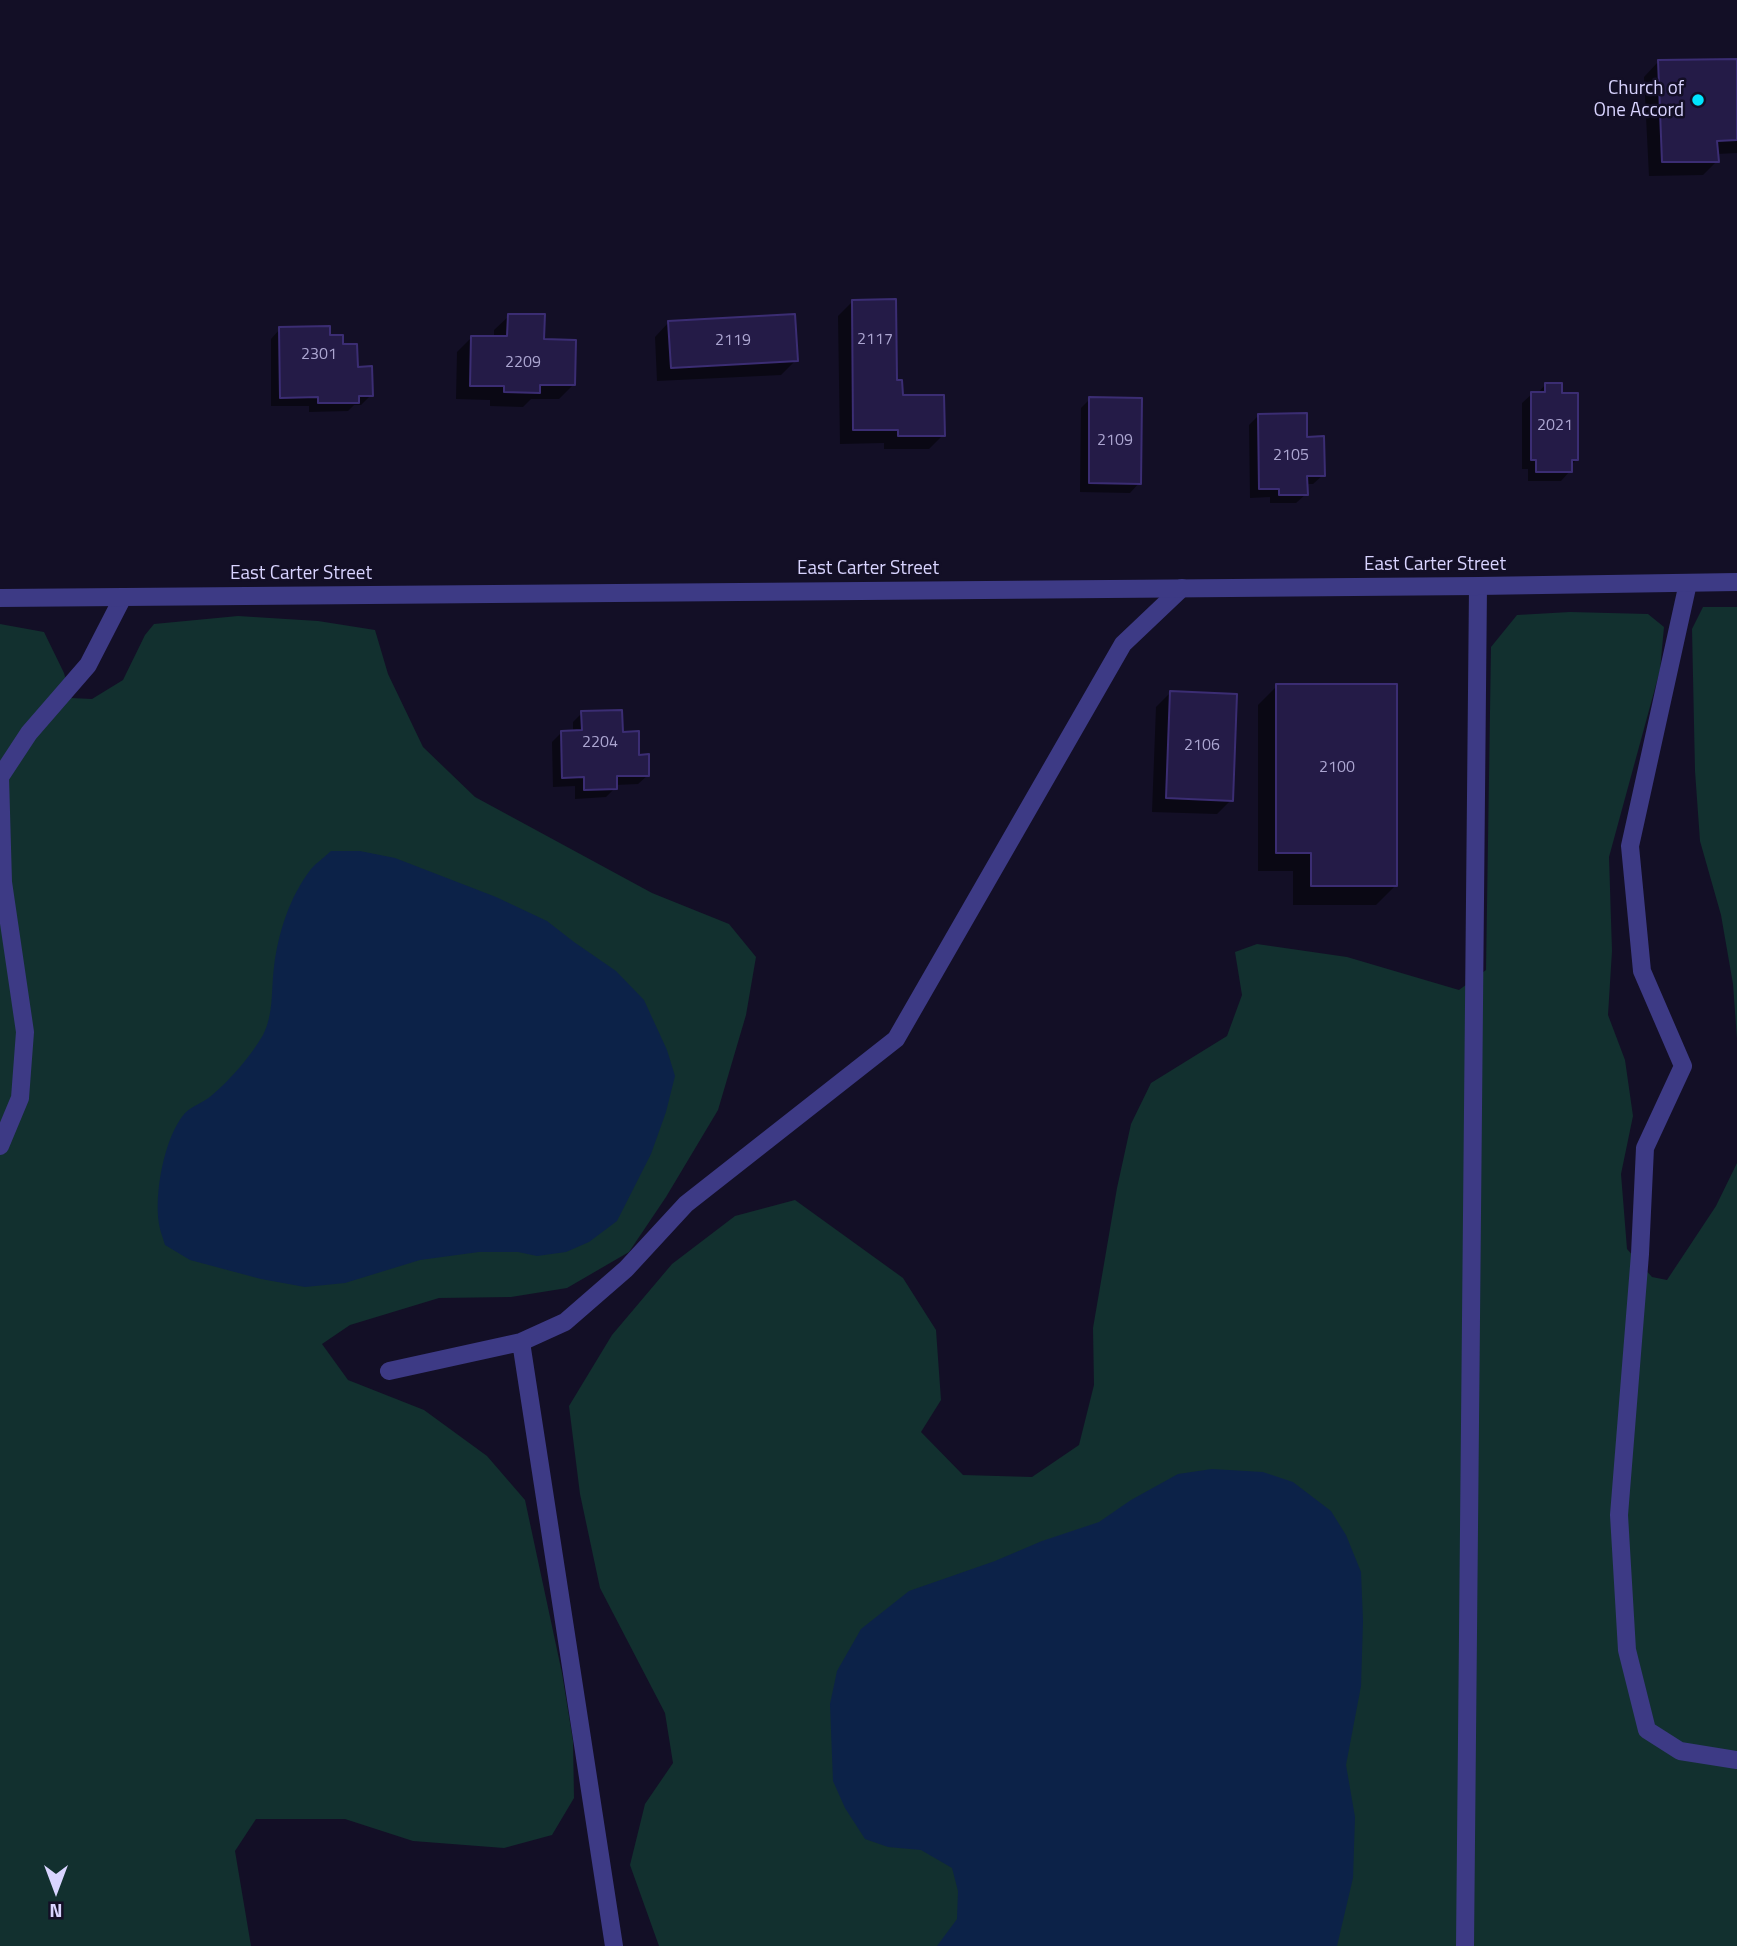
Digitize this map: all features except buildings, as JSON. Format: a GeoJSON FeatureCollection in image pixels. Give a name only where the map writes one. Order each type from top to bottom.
{"type":"FeatureCollection","features":[{"type":"Feature","properties":{"kind":"street","name":"East Carter Street"},"geometry":{"type":"LineString","coordinates":[[0,598],[1737,582]]}},
{"type":"Feature","properties":{"kind":"street"},"geometry":{"type":"LineString","coordinates":[[1688,583],[1630,846],[1642,971],[1682,1066],[1645,1148],[1640,1254],[1619,1515],[1627,1650],[1647,1730],[1680,1751],[1737,1760]]}},
{"type":"Feature","properties":{"kind":"street"},"geometry":{"type":"LineString","coordinates":[[1465,1946],[1478,586]]}},
{"type":"Feature","properties":{"kind":"street"},"geometry":{"type":"LineString","coordinates":[[389,1371],[521,1342],[565,1322],[626,1269],[686,1204],[896,1039],[1123,644],[1182,588]]}},
{"type":"Feature","properties":{"kind":"street"},"geometry":{"type":"LineString","coordinates":[[0,1146],[20,1098],[25,1032],[3,881],[1,777],[29,733],[88,665],[123,597]]}},
{"type":"Feature","properties":{"kind":"street"},"geometry":{"type":"LineString","coordinates":[[521,1342],[614,1946]]}},
{"type":"Feature","properties":{"kind":"green space"},"geometry":{"type":"Polygon","coordinates":[[[1703,607],[1737,607],[1737,1039],[1733,984],[1721,915],[1700,841],[1695,771],[1692,629],[1703,607]]]}},
{"type":"Feature","properties":{"kind":"green space"},"geometry":{"type":"Polygon","coordinates":[[[1570,612],[1648,614],[1664,627],[1660,670],[1609,857],[1612,951],[1608,1015],[1625,1060],[1633,1116],[1621,1174],[1627,1249],[1652,1277],[1667,1280],[1716,1206],[1737,1163],[1737,1946],[659,1946],[630,1865],[645,1804],[673,1763],[665,1713],[600,1588],[580,1494],[569,1406],[612,1335],[672,1264],[735,1216],[795,1200],[903,1278],[936,1330],[941,1400],[921,1432],[963,1475],[1032,1477],[1079,1445],[1094,1385],[1093,1328],[1117,1188],[1131,1124],[1151,1083],[1227,1036],[1242,995],[1235,952],[1257,944],[1347,957],[1459,990],[1486,970],[1491,647],[1517,615],[1570,612]]]}},
{"type":"Feature","properties":{"kind":"green space"},"geometry":{"type":"Polygon","coordinates":[[[238,616],[318,621],[375,630],[388,674],[423,747],[475,797],[652,893],[729,924],[756,957],[746,1015],[718,1110],[666,1197],[629,1252],[567,1288],[511,1297],[439,1298],[350,1325],[322,1344],[348,1380],[424,1410],[487,1456],[525,1500],[562,1673],[573,1741],[574,1798],[552,1835],[504,1848],[413,1841],[345,1819],[256,1819],[235,1851],[251,1946],[0,1946],[0,624],[44,632],[64,673],[71,698],[92,699],[123,680],[145,635],[154,624],[238,616]]]}},
{"type":"Feature","properties":{"kind":"water"},"geometry":{"type":"Polygon","coordinates":[[[331,851],[360,851],[395,858],[496,897],[547,921],[616,971],[644,1000],[667,1050],[675,1076],[651,1154],[617,1221],[589,1242],[566,1252],[537,1256],[518,1252],[479,1252],[420,1260],[345,1283],[305,1287],[261,1279],[190,1260],[165,1245],[159,1224],[158,1197],[162,1166],[171,1136],[185,1113],[226,1082],[263,1035],[269,1019],[276,954],[286,915],[313,866],[331,851]]]}},
{"type":"Feature","properties":{"kind":"water"},"geometry":{"type":"Polygon","coordinates":[[[1212,1469],[1263,1472],[1293,1482],[1331,1511],[1346,1535],[1361,1572],[1361,1686],[1346,1765],[1355,1817],[1353,1878],[1337,1946],[937,1946],[957,1919],[958,1891],[952,1868],[921,1850],[888,1847],[865,1839],[845,1808],[833,1781],[830,1704],[837,1671],[861,1629],[909,1591],[1099,1522],[1131,1500],[1178,1474],[1212,1469]]]}},
{"type":"Feature","properties":{"kind":"place","name":"Church of One Accord"},"geometry":{"type":"Point","coordinates":[1698,100]}}]}
